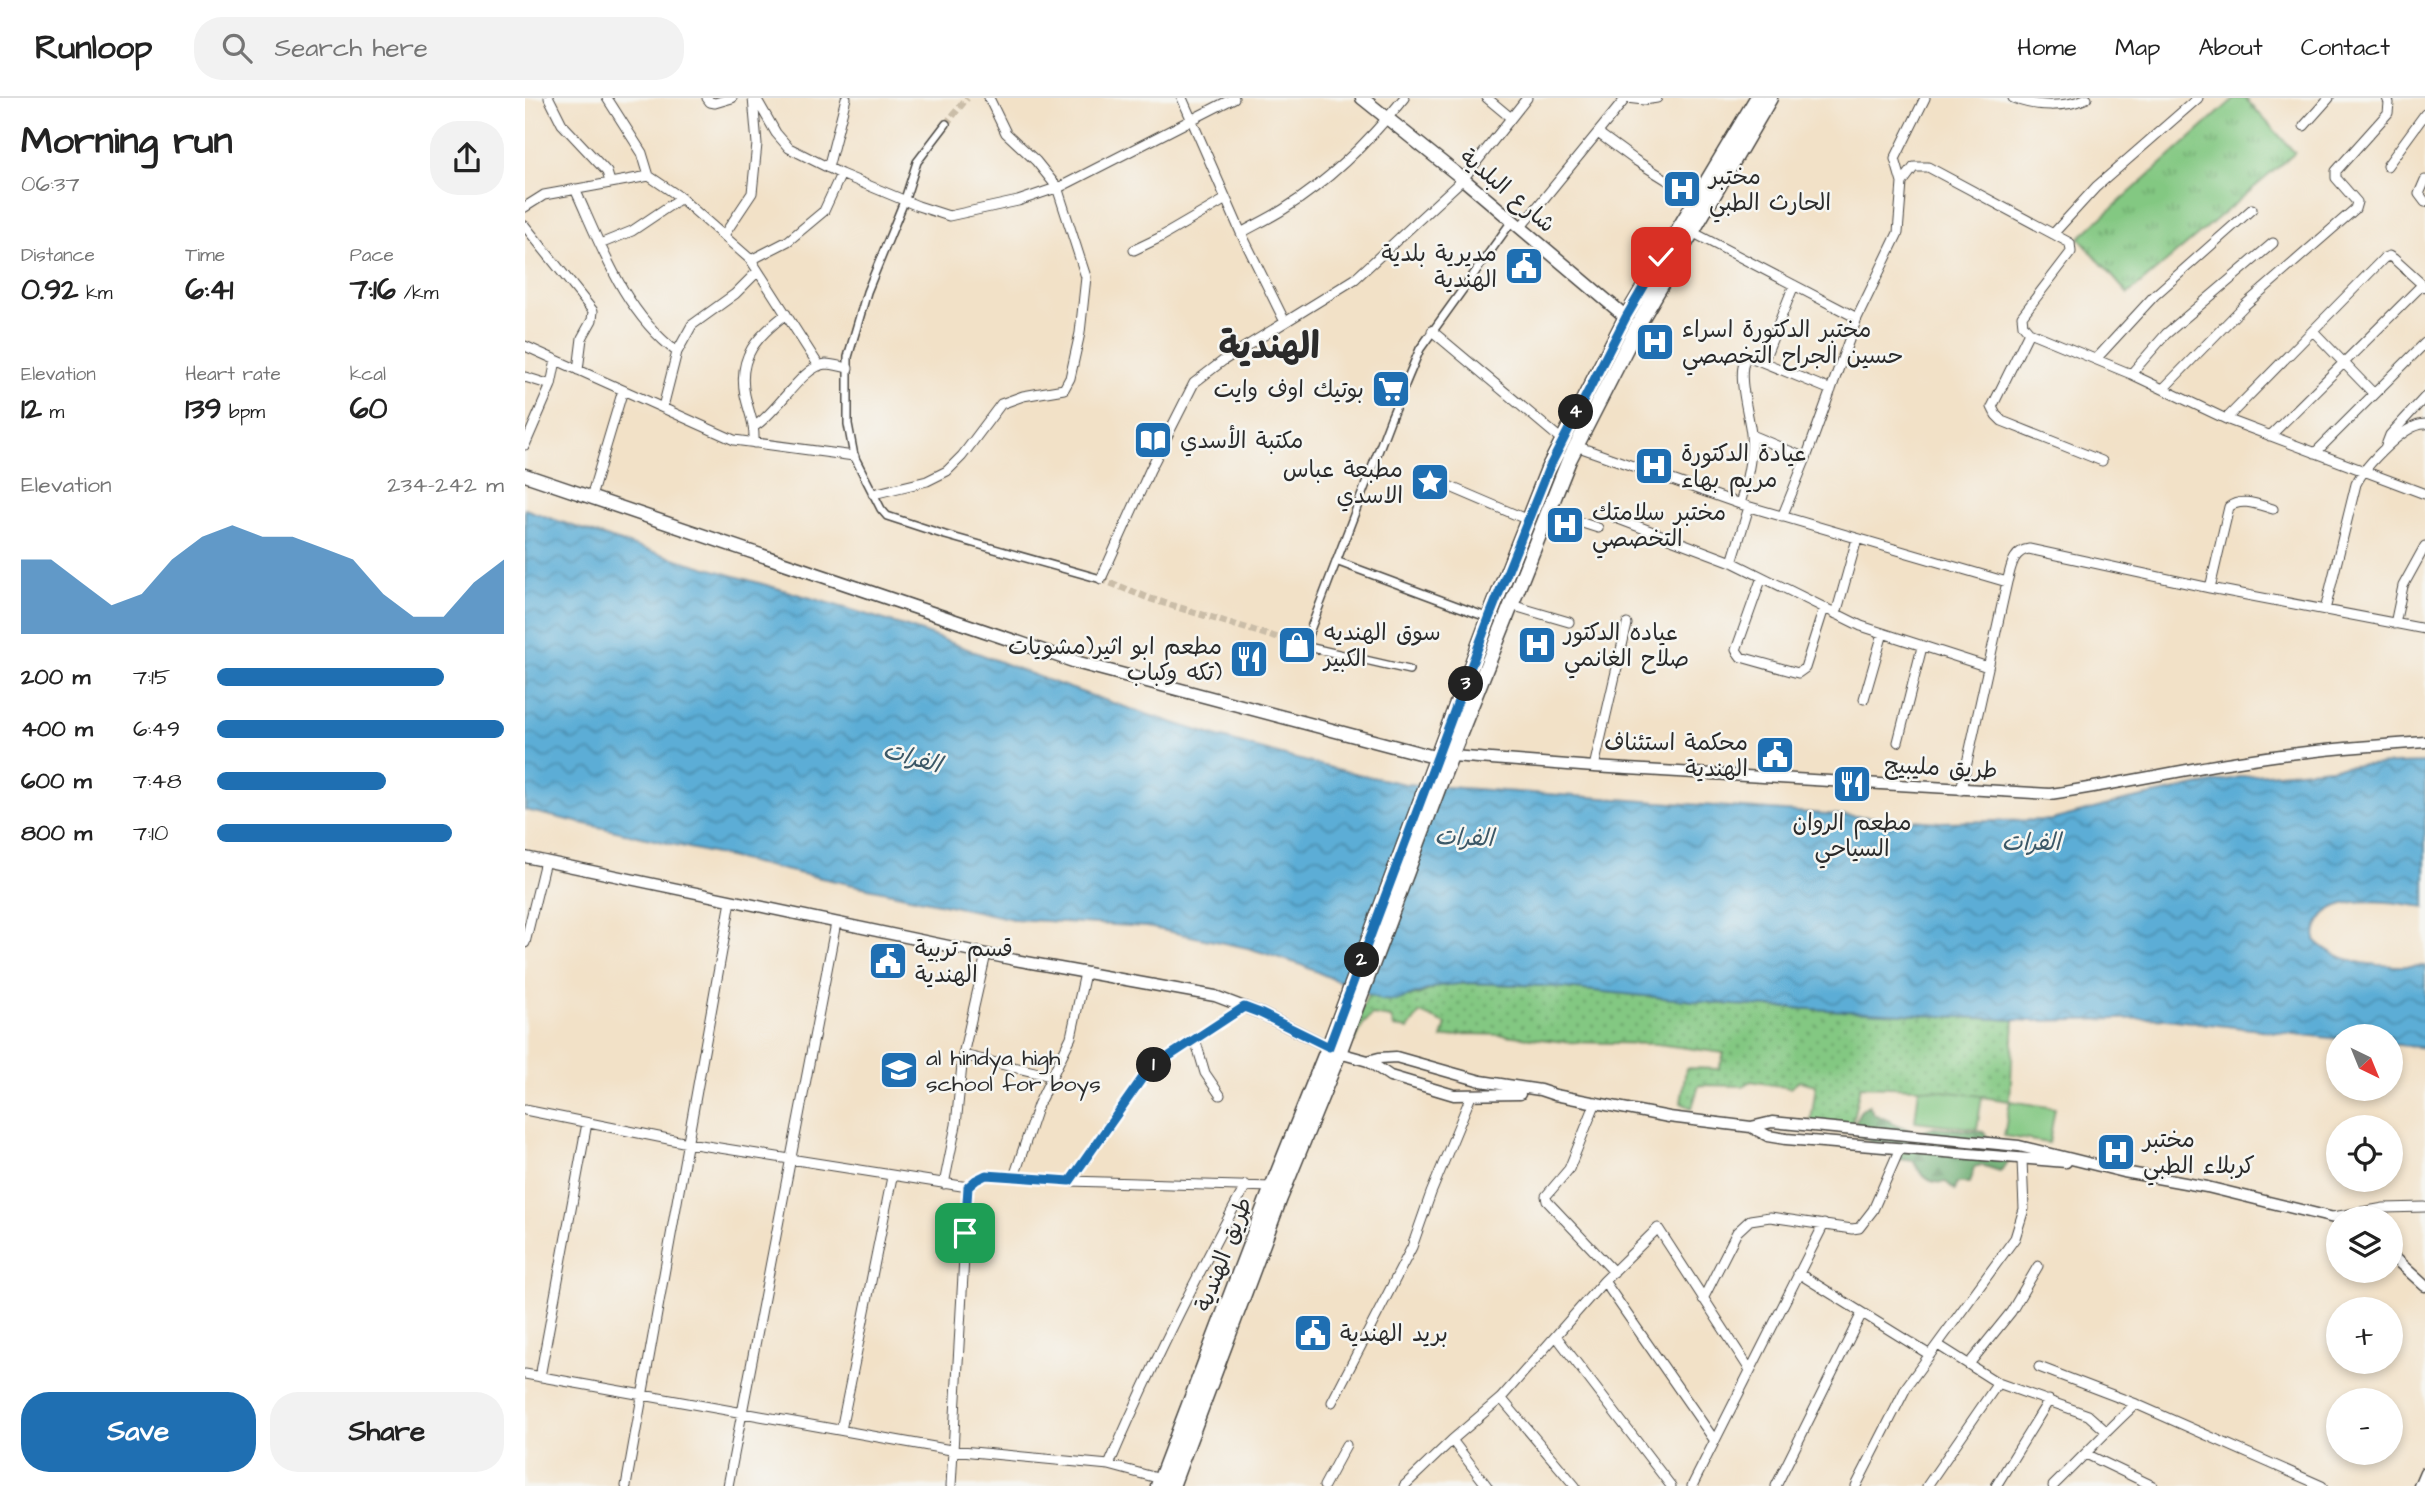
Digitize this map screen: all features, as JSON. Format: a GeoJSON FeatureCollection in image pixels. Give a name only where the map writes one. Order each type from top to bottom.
{"type":"FeatureCollection","features":[{"type":"Feature","properties":{"kind":"main road","name":"شارع البلدية"},"geometry":{"type":"LineString","coordinates":[[1362,98],[1463,179],[1626,317]]}},
{"type":"Feature","properties":{"kind":"main road"},"geometry":{"type":"LineString","coordinates":[[1336,1045],[1445,757],[1548,512],[1569,443],[1626,317],[1757,98]]}},
{"type":"Feature","properties":{"kind":"main road"},"geometry":{"type":"LineString","coordinates":[[1445,757],[1489,618],[1528,520],[1569,443],[1770,98]]}},
{"type":"Feature","properties":{"kind":"main road"},"geometry":{"type":"LineString","coordinates":[[525,475],[1079,663],[1445,757]]}},
{"type":"Feature","properties":{"kind":"main road","name":"طريق الهندية"},"geometry":{"type":"LineString","coordinates":[[1167,1485],[1272,1187],[1336,1045]]}},
{"type":"Feature","properties":{"kind":"main road","name":"طريق الهندية"},"geometry":{"type":"LineString","coordinates":[[1167,1485],[1280,1198],[1336,1045]]}},
{"type":"Feature","properties":{"kind":"street"},"geometry":{"type":"LineString","coordinates":[[549,98],[562,124],[607,172],[610,183]]}},
{"type":"Feature","properties":{"kind":"street"},"geometry":{"type":"LineString","coordinates":[[607,98],[642,153],[649,176],[681,198],[751,260],[819,366]]}},
{"type":"Feature","properties":{"kind":"street"},"geometry":{"type":"LineString","coordinates":[[707,98],[715,103],[732,98]]}},
{"type":"Feature","properties":{"kind":"street"},"geometry":{"type":"LineString","coordinates":[[755,98],[775,133],[789,148],[841,174],[949,216],[1017,201],[1057,187],[1234,98]]}},
{"type":"Feature","properties":{"kind":"street"},"geometry":{"type":"LineString","coordinates":[[724,235],[752,192],[757,144],[755,98]]}},
{"type":"Feature","properties":{"kind":"street"},"geometry":{"type":"LineString","coordinates":[[828,168],[846,98]]}},
{"type":"Feature","properties":{"kind":"street"},"geometry":{"type":"LineString","coordinates":[[873,494],[927,481],[947,471],[962,456],[1001,404],[1023,396],[1064,388],[1070,378],[1080,333],[1086,278],[1057,187],[1006,133],[989,98]]}},
{"type":"Feature","properties":{"kind":"street"},"geometry":{"type":"LineString","coordinates":[[1182,98],[1241,233],[1285,322]]}},
{"type":"Feature","properties":{"kind":"street"},"geometry":{"type":"LineString","coordinates":[[1241,233],[1284,209],[1327,177],[1388,118],[1404,98]]}},
{"type":"Feature","properties":{"kind":"street"},"geometry":{"type":"LineString","coordinates":[[1487,98],[1511,118]]}},
{"type":"Feature","properties":{"kind":"street"},"geometry":{"type":"LineString","coordinates":[[946,124],[917,162],[867,292],[848,357],[848,424],[854,456],[887,516],[1101,579],[1144,482],[1194,383],[1224,360],[1356,279],[1463,179],[1527,98]]}},
{"type":"Feature","properties":{"kind":"street"},"geometry":{"type":"LineString","coordinates":[[1409,670],[1304,646],[1415,360],[1432,331],[1516,224],[1626,98],[1657,98]]}},
{"type":"Feature","properties":{"kind":"street"},"geometry":{"type":"LineString","coordinates":[[1781,517],[1857,318],[1898,233],[1902,183],[1895,159],[1925,98]]}},
{"type":"Feature","properties":{"kind":"street"},"geometry":{"type":"LineString","coordinates":[[2013,98],[2024,103],[2052,104],[2074,104],[2087,98]]}},
{"type":"Feature","properties":{"kind":"street"},"geometry":{"type":"LineString","coordinates":[[2053,234],[2096,187],[2198,98]]}},
{"type":"Feature","properties":{"kind":"street"},"geometry":{"type":"LineString","coordinates":[[2304,126],[2329,98]]}},
{"type":"Feature","properties":{"kind":"street"},"geometry":{"type":"LineString","coordinates":[[2163,389],[2245,305],[2355,209],[2357,202],[2336,178],[2336,171],[2388,113],[2389,103],[2386,98]]}},
{"type":"Feature","properties":{"kind":"street"},"geometry":{"type":"LineString","coordinates":[[2387,166],[2425,114]]}},
{"type":"Feature","properties":{"kind":"street"},"geometry":{"type":"LineString","coordinates":[[1598,133],[1696,198]]}},
{"type":"Feature","properties":{"kind":"street"},"geometry":{"type":"LineString","coordinates":[[1902,183],[1914,167],[1928,167],[2070,243],[2071,252],[2022,316],[2023,325],[2029,332],[2131,374],[2226,419],[2425,494]]}},
{"type":"Feature","properties":{"kind":"street"},"geometry":{"type":"LineString","coordinates":[[751,260],[789,241],[824,211],[841,174]]}},
{"type":"Feature","properties":{"kind":"street"},"geometry":{"type":"LineString","coordinates":[[525,207],[544,195],[649,176]]}},
{"type":"Feature","properties":{"kind":"street"},"geometry":{"type":"LineString","coordinates":[[2425,180],[2420,189],[2425,202]]}},
{"type":"Feature","properties":{"kind":"street"},"geometry":{"type":"LineString","coordinates":[[575,189],[618,282],[638,315],[659,338],[677,352]]}},
{"type":"Feature","properties":{"kind":"street"},"geometry":{"type":"LineString","coordinates":[[525,195],[536,200]]}},
{"type":"Feature","properties":{"kind":"street"},"geometry":{"type":"LineString","coordinates":[[600,244],[632,231],[681,198]]}},
{"type":"Feature","properties":{"kind":"street"},"geometry":{"type":"LineString","coordinates":[[1135,250],[1159,239],[1226,199]]}},
{"type":"Feature","properties":{"kind":"street"},"geometry":{"type":"LineString","coordinates":[[2096,359],[2154,296],[2252,209]]}},
{"type":"Feature","properties":{"kind":"street"},"geometry":{"type":"LineString","coordinates":[[525,226],[593,311],[593,320],[582,338],[578,370]]}},
{"type":"Feature","properties":{"kind":"street"},"geometry":{"type":"LineString","coordinates":[[1692,232],[1857,318]]}},
{"type":"Feature","properties":{"kind":"street"},"geometry":{"type":"LineString","coordinates":[[2131,374],[2167,334],[2273,243]]}},
{"type":"Feature","properties":{"kind":"street"},"geometry":{"type":"LineString","coordinates":[[2226,419],[2384,258],[2389,256],[2394,259],[2424,286],[2270,436]]}},
{"type":"Feature","properties":{"kind":"street"},"geometry":{"type":"LineString","coordinates":[[663,407],[677,352],[692,326],[735,294],[758,271]]}},
{"type":"Feature","properties":{"kind":"street"},"geometry":{"type":"LineString","coordinates":[[1763,362],[1794,285]]}},
{"type":"Feature","properties":{"kind":"street"},"geometry":{"type":"LineString","coordinates":[[754,443],[755,426],[743,374],[747,358],[757,339],[786,313]]}},
{"type":"Feature","properties":{"kind":"street"},"geometry":{"type":"LineString","coordinates":[[1432,331],[1569,443],[1745,506],[2007,582]]}},
{"type":"Feature","properties":{"kind":"street"},"geometry":{"type":"LineString","coordinates":[[2313,331],[2374,394]]}},
{"type":"Feature","properties":{"kind":"street"},"geometry":{"type":"LineString","coordinates":[[2029,332],[1992,407],[1996,415],[2002,421],[2102,461]]}},
{"type":"Feature","properties":{"kind":"street"},"geometry":{"type":"LineString","coordinates":[[2315,453],[2425,343]]}},
{"type":"Feature","properties":{"kind":"street"},"geometry":{"type":"LineString","coordinates":[[525,346],[734,440],[854,456]]}},
{"type":"Feature","properties":{"kind":"street"},"geometry":{"type":"LineString","coordinates":[[1732,562],[1745,506],[1750,460],[1751,435],[1743,364],[1745,359],[1750,357],[1831,390]]}},
{"type":"Feature","properties":{"kind":"street"},"geometry":{"type":"LineString","coordinates":[[525,445],[551,385],[556,360]]}},
{"type":"Feature","properties":{"kind":"street"},"geometry":{"type":"LineString","coordinates":[[755,426],[782,402],[802,378],[819,366],[827,364],[848,368]]}},
{"type":"Feature","properties":{"kind":"street"},"geometry":{"type":"LineString","coordinates":[[525,377],[551,385]]}},
{"type":"Feature","properties":{"kind":"street"},"geometry":{"type":"LineString","coordinates":[[591,497],[623,390]]}},
{"type":"Feature","properties":{"kind":"street"},"geometry":{"type":"LineString","coordinates":[[2385,450],[2391,435],[2425,397]]}},
{"type":"Feature","properties":{"kind":"street"},"geometry":{"type":"LineString","coordinates":[[2325,610],[2357,484],[2363,471],[2418,424],[2425,424]]}},
{"type":"Feature","properties":{"kind":"street"},"geometry":{"type":"LineString","coordinates":[[1751,435],[1806,457]]}},
{"type":"Feature","properties":{"kind":"street"},"geometry":{"type":"LineString","coordinates":[[1432,479],[1528,520]]}},
{"type":"Feature","properties":{"kind":"street"},"geometry":{"type":"LineString","coordinates":[[2210,588],[2229,507],[2241,501],[2273,509]]}},
{"type":"Feature","properties":{"kind":"street"},"geometry":{"type":"LineString","coordinates":[[1548,512],[1598,528]]}},
{"type":"Feature","properties":{"kind":"street"},"geometry":{"type":"LineString","coordinates":[[1616,518],[1732,562],[1836,614],[1883,633],[1988,667]]}},
{"type":"Feature","properties":{"kind":"street"},"geometry":{"type":"LineString","coordinates":[[1836,614],[1857,539]]}},
{"type":"Feature","properties":{"kind":"street"},"geometry":{"type":"LineString","coordinates":[[2395,624],[2403,586],[2425,546]]}},
{"type":"Feature","properties":{"kind":"street"},"geometry":{"type":"LineString","coordinates":[[1961,790],[2007,582],[2018,552],[2029,549],[2210,588],[2425,629]]}},
{"type":"Feature","properties":{"kind":"street"},"geometry":{"type":"LineString","coordinates":[[1336,561],[1489,618]]}},
{"type":"Feature","properties":{"kind":"street"},"geometry":{"type":"LineString","coordinates":[[1762,577],[1736,650],[1741,657],[1798,673],[1805,668],[1824,608]]}},
{"type":"Feature","properties":{"kind":"street"},"geometry":{"type":"LineString","coordinates":[[1511,605],[1569,622]]}},
{"type":"Feature","properties":{"kind":"street"},"geometry":{"type":"LineString","coordinates":[[1594,767],[1627,624]]}},
{"type":"Feature","properties":{"kind":"street"},"geometry":{"type":"LineString","coordinates":[[1864,699],[1883,633]]}},
{"type":"Feature","properties":{"kind":"street"},"geometry":{"type":"LineString","coordinates":[[1898,742],[1921,647]]}},
{"type":"Feature","properties":{"kind":"street","name":"طريق مليبيج"},"geometry":{"type":"LineString","coordinates":[[1445,757],[2050,794],[2330,748],[2425,742]]}},
{"type":"Feature","properties":{"kind":"street"},"geometry":{"type":"LineString","coordinates":[[525,857],[986,954],[1215,996],[1336,1045],[1390,1076],[1454,1095],[1555,1095],[1669,1117],[1751,1126],[1772,1122],[2019,1146],[2124,1172],[2207,1187],[2326,1216]]}},
{"type":"Feature","properties":{"kind":"street"},"geometry":{"type":"LineString","coordinates":[[525,943],[545,862]]}},
{"type":"Feature","properties":{"kind":"street"},"geometry":{"type":"LineString","coordinates":[[626,1486],[731,901]]}},
{"type":"Feature","properties":{"kind":"street"},"geometry":{"type":"LineString","coordinates":[[728,1486],[836,923]]}},
{"type":"Feature","properties":{"kind":"street"},"geometry":{"type":"LineString","coordinates":[[944,1184],[956,1125],[963,1055],[986,954]]}},
{"type":"Feature","properties":{"kind":"street"},"geometry":{"type":"LineString","coordinates":[[1014,1177],[1038,1105],[1071,1037],[1085,973]]}},
{"type":"Feature","properties":{"kind":"street"},"geometry":{"type":"LineString","coordinates":[[1070,1181],[1148,1070],[1244,1007]]}},
{"type":"Feature","properties":{"kind":"street"},"geometry":{"type":"LineString","coordinates":[[1195,1039],[1205,1073],[1220,1095]]}},
{"type":"Feature","properties":{"kind":"street"},"geometry":{"type":"LineString","coordinates":[[963,1055],[1051,1076]]}},
{"type":"Feature","properties":{"kind":"street"},"geometry":{"type":"LineString","coordinates":[[1367,1061],[1396,1057],[1481,1081],[1540,1090],[1555,1095]]}},
{"type":"Feature","properties":{"kind":"street"},"geometry":{"type":"LineString","coordinates":[[1332,1402],[1412,1247],[1471,1096]]}},
{"type":"Feature","properties":{"kind":"street"},"geometry":{"type":"LineString","coordinates":[[1596,1102],[1569,1169],[1546,1196],[1547,1201],[1614,1272]]}},
{"type":"Feature","properties":{"kind":"street"},"geometry":{"type":"LineString","coordinates":[[525,1110],[688,1143],[968,1187]]}},
{"type":"Feature","properties":{"kind":"street"},"geometry":{"type":"LineString","coordinates":[[540,1377],[587,1123]]}},
{"type":"Feature","properties":{"kind":"street"},"geometry":{"type":"LineString","coordinates":[[1751,1126],[1768,1136],[1786,1139],[2093,1164]]}},
{"type":"Feature","properties":{"kind":"street"},"geometry":{"type":"LineString","coordinates":[[1703,1299],[1737,1232],[1750,1220],[1770,1217],[1859,1228],[1873,1210],[1900,1148]]}},
{"type":"Feature","properties":{"kind":"street"},"geometry":{"type":"LineString","coordinates":[[1856,1486],[1907,1386],[2015,1238],[2024,1209],[2022,1160]]}},
{"type":"Feature","properties":{"kind":"street"},"geometry":{"type":"LineString","coordinates":[[951,1486],[968,1187],[986,1175],[1070,1181],[1272,1187]]}},
{"type":"Feature","properties":{"kind":"street"},"geometry":{"type":"LineString","coordinates":[[841,1430],[891,1177]]}},
{"type":"Feature","properties":{"kind":"street"},"geometry":{"type":"LineString","coordinates":[[1109,1465],[1139,1393],[1181,1306],[1246,1185]]}},
{"type":"Feature","properties":{"kind":"street"},"geometry":{"type":"LineString","coordinates":[[2403,1208],[2425,1207]]}},
{"type":"Feature","properties":{"kind":"street"},"geometry":{"type":"LineString","coordinates":[[1692,1486],[1824,1224]]}},
{"type":"Feature","properties":{"kind":"street"},"geometry":{"type":"LineString","coordinates":[[1404,1486],[1501,1398],[1604,1281],[1658,1228],[1749,1370]]}},
{"type":"Feature","properties":{"kind":"street"},"geometry":{"type":"LineString","coordinates":[[1969,1364],[2011,1312],[2038,1266]]}},
{"type":"Feature","properties":{"kind":"street"},"geometry":{"type":"LineString","coordinates":[[2403,1266],[2425,1286]]}},
{"type":"Feature","properties":{"kind":"street"},"geometry":{"type":"LineString","coordinates":[[1798,1273],[1930,1355]]}},
{"type":"Feature","properties":{"kind":"street"},"geometry":{"type":"LineString","coordinates":[[1604,1281],[1715,1441]]}},
{"type":"Feature","properties":{"kind":"street"},"geometry":{"type":"LineString","coordinates":[[1776,1486],[1862,1313]]}},
{"type":"Feature","properties":{"kind":"street"},"geometry":{"type":"LineString","coordinates":[[1556,1336],[1671,1486]]}},
{"type":"Feature","properties":{"kind":"street"},"geometry":{"type":"LineString","coordinates":[[1938,1345],[1998,1383],[2088,1415],[2106,1431]]}},
{"type":"Feature","properties":{"kind":"street"},"geometry":{"type":"LineString","coordinates":[[2039,1367],[2136,1404],[2322,1486]]}},
{"type":"Feature","properties":{"kind":"street"},"geometry":{"type":"LineString","coordinates":[[525,1374],[951,1450],[1109,1465],[1167,1485]]}},
{"type":"Feature","properties":{"kind":"street"},"geometry":{"type":"LineString","coordinates":[[1927,1486],[1998,1383]]}},
{"type":"Feature","properties":{"kind":"street"},"geometry":{"type":"LineString","coordinates":[[1501,1398],[1575,1486]]}},
{"type":"Feature","properties":{"kind":"street"},"geometry":{"type":"LineString","coordinates":[[1996,1486],[2049,1401]]}},
{"type":"Feature","properties":{"kind":"street"},"geometry":{"type":"LineString","coordinates":[[2053,1486],[2136,1404]]}},
{"type":"Feature","properties":{"kind":"street"},"geometry":{"type":"LineString","coordinates":[[1452,1440],[1487,1486]]}},
{"type":"Feature","properties":{"kind":"street"},"geometry":{"type":"LineString","coordinates":[[1324,1486],[1346,1445]]}},
{"type":"Feature","properties":{"kind":"street"},"geometry":{"type":"LineString","coordinates":[[2086,1454],[2153,1486]]}},
{"type":"Feature","properties":{"kind":"street"},"geometry":{"type":"LineString","coordinates":[[2419,1486],[2425,1472]]}},
{"type":"Feature","properties":{"kind":"green space"},"geometry":{"type":"Polygon","coordinates":[[[2235,98],[2245,98],[2295,153],[2128,294],[2079,238],[2235,98]]]}},
{"type":"Feature","properties":{"kind":"green space"},"geometry":{"type":"Polygon","coordinates":[[[1468,983],[1545,986],[1735,1005],[2014,1020],[2010,1101],[1919,1088],[1860,1086],[1850,1132],[1810,1128],[1816,1085],[1799,1081],[1790,1088],[1751,1081],[1744,1086],[1699,1085],[1692,1108],[1681,1103],[1686,1068],[1719,1069],[1724,1053],[1657,1044],[1565,1042],[1504,1035],[1467,1034],[1442,1038],[1446,1024],[1420,1013],[1408,1029],[1394,1027],[1391,1018],[1372,1015],[1363,1024],[1355,1041],[1350,1038],[1368,994],[1381,1000],[1418,995],[1439,986],[1468,983]]]}},
{"type":"Feature","properties":{"kind":"green space"},"geometry":{"type":"Polygon","coordinates":[[[1919,1088],[1982,1096],[1977,1129],[1915,1121],[1919,1088]]]}},
{"type":"Feature","properties":{"kind":"green space"},"geometry":{"type":"Polygon","coordinates":[[[2010,1101],[2055,1108],[2049,1143],[2004,1136],[2010,1101]]]}},
{"type":"Feature","properties":{"kind":"green space"},"geometry":{"type":"Polygon","coordinates":[[[1869,1105],[1874,1114],[1915,1133],[1934,1127],[1983,1132],[2017,1154],[2000,1171],[1981,1165],[1975,1167],[1970,1183],[1957,1183],[1955,1190],[1946,1182],[1935,1182],[1926,1178],[1914,1161],[1899,1159],[1902,1144],[1874,1143],[1855,1134],[1857,1117],[1869,1105]]]}},
{"type":"Feature","properties":{"kind":"water","name":"الفرات"},"geometry":{"type":"Polygon","coordinates":[[[525,509],[620,542],[910,628],[1133,710],[1268,751],[1405,784],[1939,822],[2052,820],[2124,801],[2245,776],[2362,765],[2425,763],[2425,907],[2375,901],[2341,905],[2327,912],[2318,923],[2315,940],[2338,956],[2352,961],[2425,966],[2425,1048],[2403,1045],[2403,1024],[2326,1024],[2326,1038],[2158,1018],[2035,1021],[1735,1005],[1545,986],[1468,983],[1439,986],[1396,1001],[1381,1000],[1299,964],[1248,948],[1147,927],[1013,919],[525,810],[525,509]]]}},
{"type":"Feature","properties":{"kind":"tunnel"},"geometry":{"type":"LineString","coordinates":[[946,124],[967,98]]}},
{"type":"Feature","properties":{"kind":"tunnel"},"geometry":{"type":"LineString","coordinates":[[1101,579],[1151,599],[1304,646]]}},
{"type":"Feature","properties":{"kind":"place","name":"مختبر الحارث الطبي"},"geometry":{"type":"Point","coordinates":[1682,189]}},
{"type":"Feature","properties":{"kind":"place","name":"مديرية بلدية الهندية"},"geometry":{"type":"Point","coordinates":[1524,266]}},
{"type":"Feature","properties":{"kind":"place","name":"مختبر الدكتورة اسراء حسين الجراح التخصصي"},"geometry":{"type":"Point","coordinates":[1655,342]}},
{"type":"Feature","properties":{"kind":"place","name":"بوتيك اوف وايت"},"geometry":{"type":"Point","coordinates":[1391,389]}},
{"type":"Feature","properties":{"kind":"place","name":"مكتبة الأسدي"},"geometry":{"type":"Point","coordinates":[1153,440]}},
{"type":"Feature","properties":{"kind":"place","name":"عيادة الدكتورة مريم بهاء"},"geometry":{"type":"Point","coordinates":[1654,466]}},
{"type":"Feature","properties":{"kind":"place","name":"مطبعة عباس الاسدي"},"geometry":{"type":"Point","coordinates":[1430,482]}},
{"type":"Feature","properties":{"kind":"place","name":"مختبر سلامتك التخصصي"},"geometry":{"type":"Point","coordinates":[1565,525]}},
{"type":"Feature","properties":{"kind":"place","name":"سوق الهنديه الكبير"},"geometry":{"type":"Point","coordinates":[1297,645]}},
{"type":"Feature","properties":{"kind":"place","name":"عياده الدكتور صلاح الغانمي"},"geometry":{"type":"Point","coordinates":[1537,645]}},
{"type":"Feature","properties":{"kind":"place","name":"مطعم ابو اثير(مشويات تكه وكباب)"},"geometry":{"type":"Point","coordinates":[1249,659]}},
{"type":"Feature","properties":{"kind":"place","name":"محكمة استئناف الهندية"},"geometry":{"type":"Point","coordinates":[1775,755]}},
{"type":"Feature","properties":{"kind":"place","name":"مطعم الروان السياحي"},"geometry":{"type":"Point","coordinates":[1852,784]}},
{"type":"Feature","properties":{"kind":"place","name":"قسم تربية الهندية"},"geometry":{"type":"Point","coordinates":[888,961]}},
{"type":"Feature","properties":{"kind":"place","name":"al hindya high school for boys"},"geometry":{"type":"Point","coordinates":[899,1070]}},
{"type":"Feature","properties":{"kind":"place","name":"مختبر كربلاء الطبي"},"geometry":{"type":"Point","coordinates":[2116,1152]}},
{"type":"Feature","properties":{"kind":"place","name":"بريد الهندية"},"geometry":{"type":"Point","coordinates":[1313,1333]}},
{"type":"Feature","properties":{"kind":"district","name":"الهندية"},"geometry":{"type":"Point","coordinates":[1269,345]}},
{"type":"Feature","properties":{"kind":"route"},"geometry":{"type":"LineString","coordinates":[[965,1233],[968,1187],[976,1180],[986,1175],[1070,1181],[1148,1070],[1244,1007],[1329,1047],[1489,618],[1548,470],[1626,317],[1661,257]]}}]}
